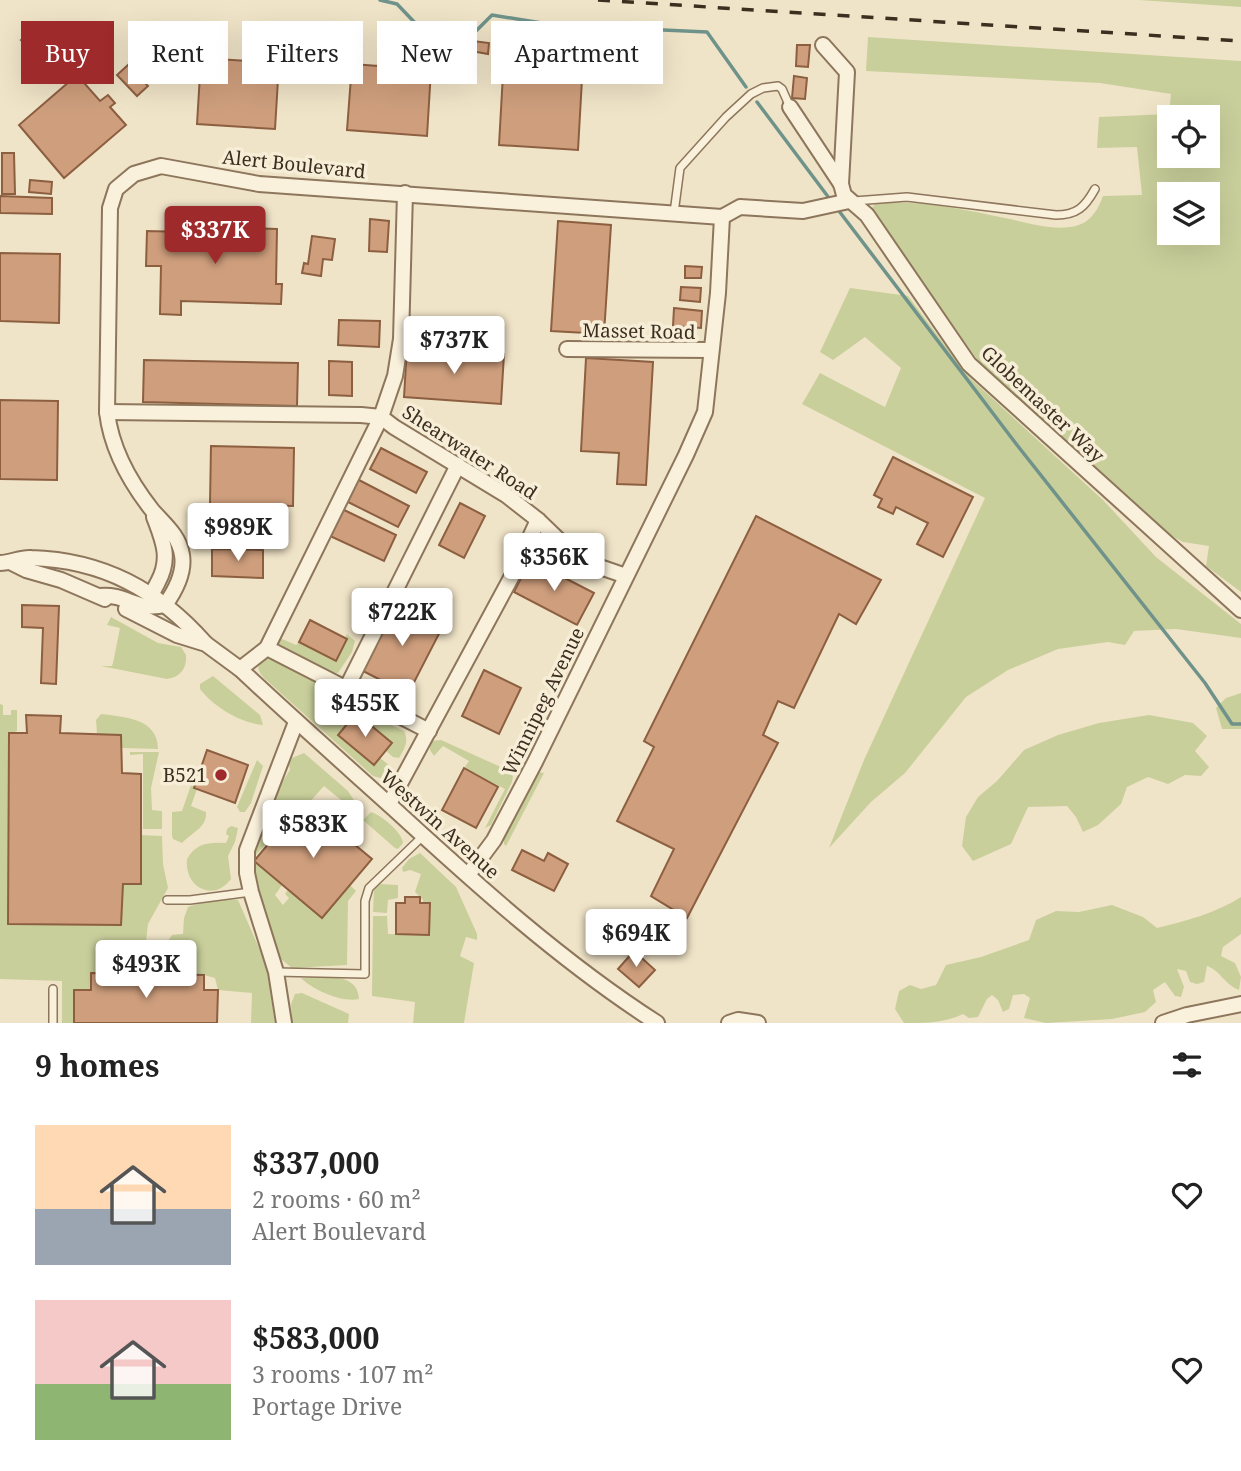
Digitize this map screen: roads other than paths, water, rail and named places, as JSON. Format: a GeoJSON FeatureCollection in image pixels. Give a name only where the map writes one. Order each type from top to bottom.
{"type":"FeatureCollection","features":[{"type":"Feature","properties":{"kind":"street"},"geometry":{"type":"LineString","coordinates":[[823,45],[847,72],[841,184]]}},
{"type":"Feature","properties":{"kind":"street"},"geometry":{"type":"LineString","coordinates":[[790,107],[841,184],[849,201]]}},
{"type":"Feature","properties":{"kind":"street","name":"Alert Boulevard"},"geometry":{"type":"LineString","coordinates":[[156,603],[180,576],[182,555],[174,533],[151,509],[123,465],[109,433],[107,412],[110,208],[116,189],[134,174],[161,166],[259,184],[722,217],[740,207],[803,211],[849,201]]}},
{"type":"Feature","properties":{"kind":"street"},"geometry":{"type":"LineString","coordinates":[[240,669],[267,648],[381,417],[394,376],[401,339],[405,193]]}},
{"type":"Feature","properties":{"kind":"street","name":"Globemaster Way"},"geometry":{"type":"LineString","coordinates":[[849,201],[867,215],[969,364],[1241,610]]}},
{"type":"Feature","properties":{"kind":"street","name":"Winnipeg Avenue"},"geometry":{"type":"LineString","coordinates":[[468,875],[494,840],[535,762],[705,412],[718,293],[722,217]]}},
{"type":"Feature","properties":{"kind":"street","name":"Masset Road"},"geometry":{"type":"LineString","coordinates":[[567,349],[711,351]]}},
{"type":"Feature","properties":{"kind":"street","name":"Shearwater Road"},"geometry":{"type":"LineString","coordinates":[[107,412],[381,417],[506,495],[566,547],[597,566],[626,576]]}},
{"type":"Feature","properties":{"kind":"street"},"geometry":{"type":"LineString","coordinates":[[346,689],[458,466]]}},
{"type":"Feature","properties":{"kind":"street"},"geometry":{"type":"LineString","coordinates":[[389,804],[512,576],[538,520]]}},
{"type":"Feature","properties":{"kind":"street","name":"Westwin Avenue"},"geometry":{"type":"LineString","coordinates":[[6,563],[27,557],[81,564],[118,576],[181,617],[206,644],[240,669],[468,875],[564,956],[623,1002],[657,1023]]}},
{"type":"Feature","properties":{"kind":"street","name":"Westwin Avenue"},"geometry":{"type":"LineString","coordinates":[[6,563],[45,574],[99,596],[177,635],[206,644]]}},
{"type":"Feature","properties":{"kind":"street"},"geometry":{"type":"LineString","coordinates":[[99,596],[114,594],[140,607],[156,603],[157,624]]}},
{"type":"Feature","properties":{"kind":"street"},"geometry":{"type":"LineString","coordinates":[[267,648],[429,731]]}},
{"type":"Feature","properties":{"kind":"street"},"geometry":{"type":"LineString","coordinates":[[284,1023],[276,972],[251,892],[247,873],[247,850],[296,722]]}},
{"type":"Feature","properties":{"kind":"street"},"geometry":{"type":"LineString","coordinates":[[1163,1023],[1241,1004]]}},
{"type":"Feature","properties":{"kind":"street"},"geometry":{"type":"LineString","coordinates":[[729,1023],[738,1020],[758,1023]]}},
{"type":"Feature","properties":{"kind":"lane"},"geometry":{"type":"LineString","coordinates":[[674,214],[680,168],[726,117],[751,94],[773,86],[782,89],[790,107]]}},
{"type":"Feature","properties":{"kind":"lane"},"geometry":{"type":"LineString","coordinates":[[849,201],[899,197],[1069,215],[1078,212],[1087,204],[1095,189]]}},
{"type":"Feature","properties":{"kind":"lane"},"geometry":{"type":"LineString","coordinates":[[276,972],[365,974],[365,901],[369,888],[424,836]]}},
{"type":"Feature","properties":{"kind":"lane"},"geometry":{"type":"LineString","coordinates":[[167,900],[190,900],[251,892]]}},
{"type":"Feature","properties":{"kind":"lane"},"geometry":{"type":"LineString","coordinates":[[53,989],[53,1023]]}},
{"type":"Feature","properties":{"kind":"waterway"},"geometry":{"type":"LineString","coordinates":[[380,0],[397,4],[419,27],[447,37],[473,34],[492,15],[554,25],[707,32],[746,87]]}},
{"type":"Feature","properties":{"kind":"waterway"},"geometry":{"type":"LineString","coordinates":[[757,102],[829,198]]}},
{"type":"Feature","properties":{"kind":"waterway"},"geometry":{"type":"LineString","coordinates":[[839,211],[1017,445],[1205,683],[1232,724],[1241,724]]}},
{"type":"Feature","properties":{"kind":"railway"},"geometry":{"type":"LineString","coordinates":[[598,0],[1241,41]]}},
{"type":"Feature","properties":{"kind":"place","name":"B521"},"geometry":{"type":"Point","coordinates":[221,775]}}]}
